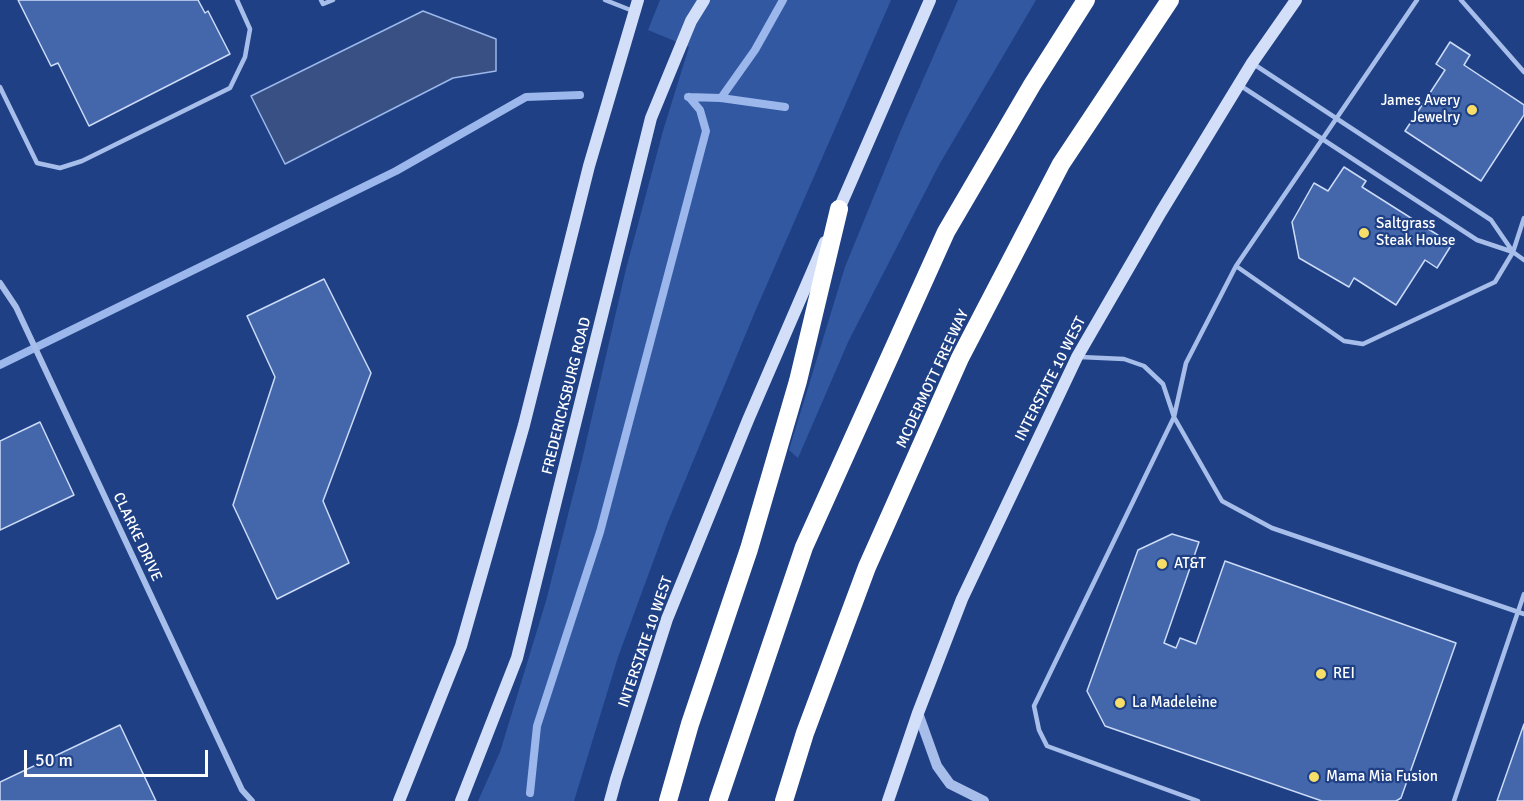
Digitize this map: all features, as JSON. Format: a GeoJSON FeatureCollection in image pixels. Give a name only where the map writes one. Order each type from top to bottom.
{"type":"FeatureCollection","features":[{"type":"Feature","properties":{"kind":"highway"},"geometry":{"type":"LineString","coordinates":[[718,801],[804,547],[946,232],[1032,85],[1086,0]]}},
{"type":"Feature","properties":{"kind":"highway","name":"MCDERMOTT FREEWAY"},"geometry":{"type":"LineString","coordinates":[[784,801],[805,733],[867,567],[960,358],[1062,164],[1170,0]]}},
{"type":"Feature","properties":{"kind":"highway"},"geometry":{"type":"LineString","coordinates":[[668,801],[690,724],[749,549],[798,381],[839,209]]}},
{"type":"Feature","properties":{"kind":"main road","name":"FREDERICKSBURG ROAD"},"geometry":{"type":"LineString","coordinates":[[461,801],[517,657],[651,118],[691,21],[704,0]]}},
{"type":"Feature","properties":{"kind":"main road","name":"INTERSTATE 10 WEST"},"geometry":{"type":"LineString","coordinates":[[610,801],[667,619],[748,420],[930,0]]}},
{"type":"Feature","properties":{"kind":"main road","name":"INTERSTATE 10 WEST"},"geometry":{"type":"LineString","coordinates":[[888,801],[918,713],[962,599],[1077,357],[1155,220],[1252,63],[1296,0]]}},
{"type":"Feature","properties":{"kind":"main road"},"geometry":{"type":"LineString","coordinates":[[399,801],[461,646],[524,425],[589,166],[636,5]]}},
{"type":"Feature","properties":{"kind":"street","name":"CLARKE DRIVE"},"geometry":{"type":"LineString","coordinates":[[0,283],[16,307],[242,790],[252,801]]}},
{"type":"Feature","properties":{"kind":"street"},"geometry":{"type":"LineString","coordinates":[[918,713],[937,766],[950,784],[984,801]]}},
{"type":"Feature","properties":{"kind":"lane"},"geometry":{"type":"LineString","coordinates":[[0,87],[37,163],[60,168],[82,161],[230,88],[245,57],[250,29],[237,0]]}},
{"type":"Feature","properties":{"kind":"lane"},"geometry":{"type":"LineString","coordinates":[[321,0],[323,4],[333,0]]}},
{"type":"Feature","properties":{"kind":"lane"},"geometry":{"type":"LineString","coordinates":[[605,0],[636,5]]}},
{"type":"Feature","properties":{"kind":"lane"},"geometry":{"type":"LineString","coordinates":[[1198,801],[1047,746],[1034,706],[1174,417],[1186,363],[1236,266],[1417,0]]}},
{"type":"Feature","properties":{"kind":"lane"},"geometry":{"type":"LineString","coordinates":[[1461,0],[1524,72]]}},
{"type":"Feature","properties":{"kind":"lane"},"geometry":{"type":"LineString","coordinates":[[1252,63],[1491,220],[1513,252]]}},
{"type":"Feature","properties":{"kind":"lane"},"geometry":{"type":"LineString","coordinates":[[1240,85],[1477,240],[1513,252],[1524,260]]}},
{"type":"Feature","properties":{"kind":"lane"},"geometry":{"type":"LineString","coordinates":[[1236,266],[1344,341],[1363,344],[1495,282],[1513,252],[1524,218]]}},
{"type":"Feature","properties":{"kind":"lane"},"geometry":{"type":"LineString","coordinates":[[1077,357],[1124,359],[1143,366],[1163,384],[1174,417],[1222,501],[1272,528],[1521,614]]}},
{"type":"Feature","properties":{"kind":"lane"},"geometry":{"type":"LineString","coordinates":[[1454,801],[1521,614],[1524,594]]}},
{"type":"Feature","properties":{"kind":"shaded area"},"geometry":{"type":"Polygon","coordinates":[[[660,0],[891,0],[754,314],[667,524],[618,657],[574,801],[478,801],[500,752],[546,601],[582,460],[626,269],[663,131],[689,47],[648,30],[660,0]]]}},
{"type":"Feature","properties":{"kind":"shaded area"},"geometry":{"type":"Polygon","coordinates":[[[958,0],[1036,0],[939,165],[849,340],[798,458],[789,450],[845,267],[901,130],[958,0]]]}},
{"type":"Feature","properties":{"kind":"shaded area"},"geometry":{"type":"Polygon","coordinates":[[[423,11],[496,39],[496,71],[453,78],[285,164],[251,96],[423,11]]]}},
{"type":"Feature","properties":{"kind":"building"},"geometry":{"type":"Polygon","coordinates":[[[18,0],[198,0],[205,13],[208,11],[230,54],[89,126],[58,63],[51,66],[18,0]]]}},
{"type":"Feature","properties":{"kind":"building","name":"James Avery Jewelry"},"geometry":{"type":"Polygon","coordinates":[[[1450,42],[1470,55],[1464,65],[1524,105],[1524,115],[1481,181],[1405,131],[1445,70],[1436,64],[1450,42]]]}},
{"type":"Feature","properties":{"kind":"building","name":"Saltgrass Steak House"},"geometry":{"type":"Polygon","coordinates":[[[1344,167],[1366,181],[1362,187],[1452,244],[1437,268],[1425,260],[1396,305],[1354,278],[1349,287],[1299,258],[1292,222],[1314,183],[1328,191],[1344,167]]]}},
{"type":"Feature","properties":{"kind":"building"},"geometry":{"type":"Polygon","coordinates":[[[324,279],[371,373],[323,501],[349,563],[277,599],[233,505],[275,377],[247,316],[324,279]]]}},
{"type":"Feature","properties":{"kind":"building"},"geometry":{"type":"Polygon","coordinates":[[[40,422],[74,495],[0,530],[0,441],[40,422]]]}},
{"type":"Feature","properties":{"kind":"building"},"geometry":{"type":"Polygon","coordinates":[[[1172,534],[1199,542],[1164,643],[1176,648],[1180,638],[1196,644],[1225,561],[1456,643],[1401,798],[1396,801],[1322,801],[1105,726],[1087,691],[1138,550],[1172,534]]]}},
{"type":"Feature","properties":{"kind":"building"},"geometry":{"type":"Polygon","coordinates":[[[1524,724],[1524,801],[1497,801],[1524,724]]]}},
{"type":"Feature","properties":{"kind":"building"},"geometry":{"type":"Polygon","coordinates":[[[120,725],[156,801],[0,801],[0,782],[120,725]]]}},
{"type":"Feature","properties":{"kind":"waterway"},"geometry":{"type":"LineString","coordinates":[[721,98],[755,50],[783,0]]}},
{"type":"Feature","properties":{"kind":"waterway"},"geometry":{"type":"LineString","coordinates":[[0,365],[396,171],[526,97],[580,95]]}},
{"type":"Feature","properties":{"kind":"waterway"},"geometry":{"type":"LineString","coordinates":[[688,97],[721,98],[785,107]]}},
{"type":"Feature","properties":{"kind":"waterway"},"geometry":{"type":"LineString","coordinates":[[530,793],[537,726],[600,532],[706,131],[700,110],[689,97]]}},
{"type":"Feature","properties":{"kind":"place","name":"James Avery Jewelry"},"geometry":{"type":"Point","coordinates":[1472,110]}},
{"type":"Feature","properties":{"kind":"place","name":"Saltgrass Steak House"},"geometry":{"type":"Point","coordinates":[1364,233]}},
{"type":"Feature","properties":{"kind":"place","name":"AT&T"},"geometry":{"type":"Point","coordinates":[1162,564]}},
{"type":"Feature","properties":{"kind":"place","name":"REI"},"geometry":{"type":"Point","coordinates":[1321,674]}},
{"type":"Feature","properties":{"kind":"place","name":"La Madeleine"},"geometry":{"type":"Point","coordinates":[1120,703]}},
{"type":"Feature","properties":{"kind":"place","name":"Mama Mia Fusion"},"geometry":{"type":"Point","coordinates":[1314,777]}}]}
